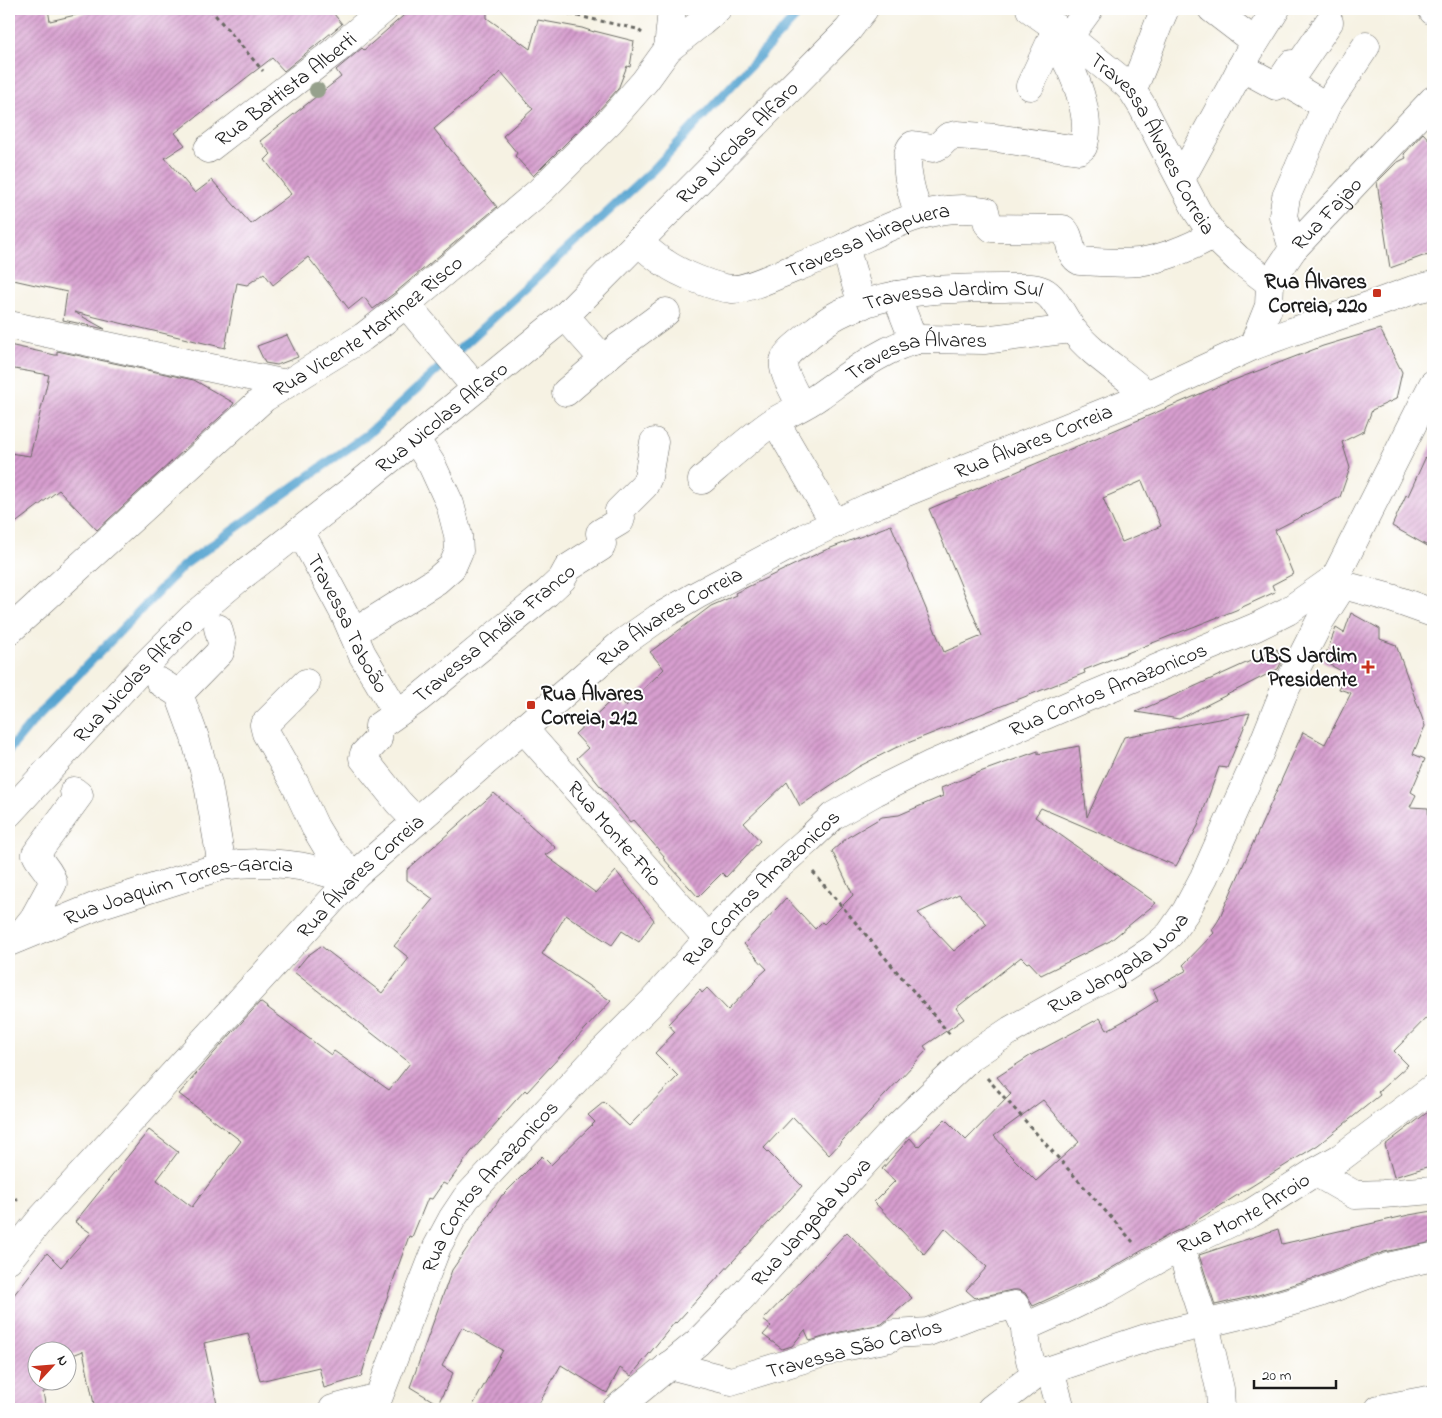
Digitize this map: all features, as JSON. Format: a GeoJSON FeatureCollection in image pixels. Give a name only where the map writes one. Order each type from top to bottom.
{"type":"FeatureCollection","features":[{"type":"Feature","properties":{"kind":"street","name":"Rua Battista Alberti"},"geometry":{"type":"LineString","coordinates":[[208,149],[336,50],[384,9]]}},
{"type":"Feature","properties":{"kind":"street"},"geometry":{"type":"LineString","coordinates":[[668,50],[672,9]]}},
{"type":"Feature","properties":{"kind":"street","name":"Rua Vicente Martinez Risco"},"geometry":{"type":"LineString","coordinates":[[9,631],[264,398],[363,337],[406,304],[540,190],[610,121],[668,50],[717,9]]}},
{"type":"Feature","properties":{"kind":"street","name":"Rua Nicolas Alfaro"},"geometry":{"type":"LineString","coordinates":[[9,813],[146,664],[193,617],[565,316],[848,30],[864,9]]}},
{"type":"Feature","properties":{"kind":"street","name":"Travessa Álvares Correia"},"geometry":{"type":"LineString","coordinates":[[1030,9],[1059,35],[1116,75],[1132,90],[1213,235],[1238,259],[1270,283]]}},
{"type":"Feature","properties":{"kind":"street"},"geometry":{"type":"LineString","coordinates":[[1030,86],[1059,35],[1089,9]]}},
{"type":"Feature","properties":{"kind":"street"},"geometry":{"type":"LineString","coordinates":[[1132,90],[1144,65],[1155,30],[1165,9]]}},
{"type":"Feature","properties":{"kind":"street"},"geometry":{"type":"LineString","coordinates":[[1212,9],[1256,42]]}},
{"type":"Feature","properties":{"kind":"street"},"geometry":{"type":"LineString","coordinates":[[1181,179],[1241,67],[1276,9]]}},
{"type":"Feature","properties":{"kind":"street"},"geometry":{"type":"LineString","coordinates":[[1241,67],[1277,86],[1323,24],[1288,81],[1289,84],[1326,106]]}},
{"type":"Feature","properties":{"kind":"street"},"geometry":{"type":"LineString","coordinates":[[919,215],[913,200],[908,174],[908,151],[913,145],[933,148],[939,146],[948,136],[957,135],[996,138],[1079,150],[1084,145],[1086,135],[1082,104],[1077,84],[1068,64],[1059,35]]}},
{"type":"Feature","properties":{"kind":"street"},"geometry":{"type":"LineString","coordinates":[[1293,249],[1283,216],[1286,197],[1326,106],[1366,46]]}},
{"type":"Feature","properties":{"kind":"street","name":"Rua Fajao"},"geometry":{"type":"LineString","coordinates":[[1270,283],[1293,249],[1433,100]]}},
{"type":"Feature","properties":{"kind":"street","name":"Travessa Ibirapuera"},"geometry":{"type":"LineString","coordinates":[[638,242],[665,263],[683,273],[733,290],[777,276],[919,215],[959,208],[985,211],[988,224],[992,228],[1063,229],[1066,232],[1072,254],[1080,261],[1140,262],[1174,254],[1213,235]]}},
{"type":"Feature","properties":{"kind":"street"},"geometry":{"type":"LineString","coordinates":[[846,247],[862,305]]}},
{"type":"Feature","properties":{"kind":"street"},"geometry":{"type":"LineString","coordinates":[[1253,346],[1269,306],[1270,283]]}},
{"type":"Feature","properties":{"kind":"street","name":"Rua Álvares Correia"},"geometry":{"type":"LineString","coordinates":[[9,1259],[41,1219],[353,878],[416,820],[620,644],[658,618],[715,585],[806,537],[867,508],[1147,395],[1253,346],[1413,290],[1433,285]]}},
{"type":"Feature","properties":{"kind":"street","name":"Travessa Jardim Sul"},"geometry":{"type":"LineString","coordinates":[[801,406],[786,374],[783,362],[798,344],[838,314],[896,295],[912,292],[972,288],[1034,289],[1044,291],[1059,308],[1071,329],[1081,340],[1134,382],[1147,395]]}},
{"type":"Feature","properties":{"kind":"street"},"geometry":{"type":"LineString","coordinates":[[896,295],[914,341]]}},
{"type":"Feature","properties":{"kind":"street"},"geometry":{"type":"LineString","coordinates":[[406,304],[476,388]]}},
{"type":"Feature","properties":{"kind":"street"},"geometry":{"type":"LineString","coordinates":[[566,392],[666,312]]}},
{"type":"Feature","properties":{"kind":"street"},"geometry":{"type":"LineString","coordinates":[[565,316],[604,360]]}},
{"type":"Feature","properties":{"kind":"street"},"geometry":{"type":"LineString","coordinates":[[9,325],[286,384]]}},
{"type":"Feature","properties":{"kind":"street","name":"Travessa Álvares"},"geometry":{"type":"LineString","coordinates":[[702,480],[749,440],[775,421],[818,397],[831,386],[889,350],[921,339],[984,340],[1071,329]]}},
{"type":"Feature","properties":{"kind":"street","name":"Rua Jangada Nova"},"geometry":{"type":"LineString","coordinates":[[616,1409],[697,1343],[739,1300],[895,1129],[969,1058],[1011,1030],[1123,969],[1152,950],[1170,934],[1186,911],[1204,877],[1274,720],[1282,694],[1339,582],[1433,384]]}},
{"type":"Feature","properties":{"kind":"street"},"geometry":{"type":"LineString","coordinates":[[775,421],[835,524]]}},
{"type":"Feature","properties":{"kind":"street"},"geometry":{"type":"LineString","coordinates":[[352,633],[436,580],[452,567],[459,551],[458,535],[450,504],[432,465],[415,438]]}},
{"type":"Feature","properties":{"kind":"street","name":"Travessa Anália Franco"},"geometry":{"type":"LineString","coordinates":[[416,820],[398,802],[363,758],[364,754],[378,739],[379,726],[419,698],[547,593],[562,580],[568,568],[601,547],[600,533],[620,521],[619,511],[644,486],[648,478],[654,442]]}},
{"type":"Feature","properties":{"kind":"street","name":"Travessa Taboão"},"geometry":{"type":"LineString","coordinates":[[300,531],[362,654],[397,713]]}},
{"type":"Feature","properties":{"kind":"street"},"geometry":{"type":"LineString","coordinates":[[1339,582],[1433,613]]}},
{"type":"Feature","properties":{"kind":"street","name":"Rua Contos Amazonicos"},"geometry":{"type":"LineString","coordinates":[[376,1403],[437,1247],[466,1198],[592,1063],[652,1002],[722,923],[773,871],[833,816],[875,792],[932,764],[1256,627],[1339,582]]}},
{"type":"Feature","properties":{"kind":"street"},"geometry":{"type":"LineString","coordinates":[[218,628],[222,643],[220,652],[170,688],[192,731],[208,784],[222,866]]}},
{"type":"Feature","properties":{"kind":"street"},"geometry":{"type":"LineString","coordinates":[[306,682],[264,724],[266,733],[295,784],[315,827],[327,847],[345,866],[353,878]]}},
{"type":"Feature","properties":{"kind":"street","name":"Rua Monte-Frio"},"geometry":{"type":"LineString","coordinates":[[523,728],[708,939]]}},
{"type":"Feature","properties":{"kind":"street"},"geometry":{"type":"LineString","coordinates":[[13,940],[34,918],[53,883],[36,854],[79,795],[74,791]]}},
{"type":"Feature","properties":{"kind":"street","name":"Rua Joaquim Torres-Garcia"},"geometry":{"type":"LineString","coordinates":[[13,940],[99,905],[222,866],[238,863],[302,867],[353,878]]}},
{"type":"Feature","properties":{"kind":"street","name":"Rua Monte Arroio"},"geometry":{"type":"LineString","coordinates":[[1033,1323],[1105,1290],[1180,1246],[1251,1212],[1340,1158],[1433,1088]]}},
{"type":"Feature","properties":{"kind":"street"},"geometry":{"type":"LineString","coordinates":[[1315,1172],[1355,1195],[1433,1190]]}},
{"type":"Feature","properties":{"kind":"street"},"geometry":{"type":"LineString","coordinates":[[1180,1246],[1205,1324],[1220,1389],[1221,1409]]}},
{"type":"Feature","properties":{"kind":"street"},"geometry":{"type":"LineString","coordinates":[[1000,1406],[1042,1373],[1146,1338],[1262,1310],[1320,1293],[1388,1267],[1433,1257]]}},
{"type":"Feature","properties":{"kind":"street","name":"Travessa São Carlos"},"geometry":{"type":"LineString","coordinates":[[669,1365],[731,1381],[843,1347],[890,1338],[894,1334],[928,1332],[974,1314],[1015,1305],[1033,1323]]}},
{"type":"Feature","properties":{"kind":"street"},"geometry":{"type":"LineString","coordinates":[[1033,1323],[1025,1339],[1028,1355],[1042,1373],[1061,1409]]}},
{"type":"Feature","properties":{"kind":"street"},"geometry":{"type":"LineString","coordinates":[[1379,1409],[1433,1399]]}},
{"type":"Feature","properties":{"kind":"street"},"geometry":{"type":"LineString","coordinates":[[333,1409],[376,1403]]}},
{"type":"Feature","properties":{"kind":"path"},"geometry":{"type":"LineString","coordinates":[[210,9],[281,93]]}},
{"type":"Feature","properties":{"kind":"path"},"geometry":{"type":"LineString","coordinates":[[546,9],[637,30],[668,50]]}},
{"type":"Feature","properties":{"kind":"building"},"geometry":{"type":"Polygon","coordinates":[[[22,9],[48,9],[50,21],[101,9],[330,9],[342,24],[284,71],[272,58],[175,133],[185,145],[165,158],[195,193],[212,180],[251,224],[291,194],[265,160],[271,154],[260,141],[341,77],[336,70],[362,48],[364,50],[411,9],[487,9],[487,18],[530,49],[538,20],[582,28],[634,41],[630,67],[627,66],[618,89],[533,176],[515,156],[517,153],[503,136],[533,109],[501,72],[434,129],[497,207],[396,292],[373,309],[364,297],[349,309],[308,257],[273,285],[264,273],[247,285],[237,283],[225,348],[74,312],[105,329],[63,320],[67,292],[9,279],[9,12],[22,9]]]}},
{"type":"Feature","properties":{"kind":"building"},"geometry":{"type":"Polygon","coordinates":[[[1423,133],[1433,144],[1433,255],[1423,256],[1390,268],[1377,182],[1396,163],[1406,158],[1404,154],[1423,133]]]}},
{"type":"Feature","properties":{"kind":"building"},"geometry":{"type":"Polygon","coordinates":[[[1380,329],[1402,372],[1396,399],[1372,410],[1364,431],[1342,442],[1350,468],[1340,497],[1275,530],[1293,574],[1272,585],[1275,592],[1236,610],[1084,670],[1085,673],[895,748],[858,767],[800,806],[787,782],[744,823],[760,841],[726,877],[722,873],[698,897],[663,858],[664,856],[633,820],[630,822],[577,758],[588,748],[575,734],[617,695],[626,706],[664,669],[650,652],[711,606],[823,551],[891,525],[944,652],[982,636],[929,509],[1221,385],[1323,346],[1380,329]],[[1142,481],[1103,498],[1122,542],[1161,526],[1142,481]]]}},
{"type":"Feature","properties":{"kind":"building"},"geometry":{"type":"Polygon","coordinates":[[[287,335],[298,357],[277,365],[265,363],[257,346],[287,335]]]}},
{"type":"Feature","properties":{"kind":"building"},"geometry":{"type":"Polygon","coordinates":[[[9,345],[55,355],[57,355],[57,351],[194,380],[234,403],[97,530],[59,490],[9,528],[9,453],[30,456],[49,375],[9,368],[9,345]]]}},
{"type":"Feature","properties":{"kind":"building"},"geometry":{"type":"Polygon","coordinates":[[[1433,441],[1433,549],[1392,526],[1433,441]]]}},
{"type":"Feature","properties":{"kind":"building"},"geometry":{"type":"Polygon","coordinates":[[[1351,613],[1380,629],[1380,639],[1396,645],[1425,726],[1413,754],[1425,759],[1411,792],[1416,795],[1410,807],[1428,808],[1433,928],[1433,1011],[1394,1051],[1408,1065],[1378,1092],[1380,1095],[1318,1145],[1191,1224],[1098,1276],[1033,1306],[1025,1293],[1018,1290],[975,1298],[966,1290],[987,1267],[945,1228],[924,1254],[874,1202],[895,1181],[882,1169],[910,1138],[918,1147],[945,1119],[966,1140],[1011,1094],[997,1077],[1033,1054],[1100,1018],[1107,1030],[1131,1017],[1158,1000],[1153,989],[1187,970],[1183,965],[1214,933],[1212,930],[1218,921],[1303,732],[1325,744],[1351,693],[1339,689],[1343,672],[1323,661],[1336,628],[1344,633],[1351,613]],[[1043,1100],[994,1136],[1005,1150],[1036,1181],[1079,1142],[1043,1100]]]}},
{"type":"Feature","properties":{"kind":"building"},"geometry":{"type":"Polygon","coordinates":[[[1277,649],[1282,661],[1278,669],[1179,719],[1136,712],[1189,689],[1277,649]]]}},
{"type":"Feature","properties":{"kind":"building"},"geometry":{"type":"Polygon","coordinates":[[[1250,713],[1227,768],[1219,767],[1198,826],[1176,866],[1041,808],[1035,817],[1156,903],[1110,941],[1041,975],[1029,962],[1027,963],[1021,957],[956,1008],[964,1019],[924,1046],[927,1050],[829,1155],[793,1117],[764,1148],[802,1186],[675,1322],[631,1376],[620,1368],[607,1393],[561,1365],[536,1409],[471,1409],[503,1350],[462,1327],[442,1366],[453,1373],[438,1404],[410,1387],[452,1270],[502,1195],[542,1156],[551,1165],[595,1122],[588,1115],[604,1102],[629,1126],[678,1076],[655,1053],[675,1032],[668,1024],[700,990],[702,993],[707,988],[728,1010],[757,980],[767,969],[744,944],[786,898],[815,929],[822,922],[824,924],[853,895],[832,851],[848,837],[882,817],[899,815],[943,796],[941,788],[1038,751],[1038,754],[1079,746],[1087,817],[1124,737],[1250,713]],[[959,894],[918,913],[954,951],[987,924],[959,894]]]}},
{"type":"Feature","properties":{"kind":"building"},"geometry":{"type":"Polygon","coordinates":[[[494,793],[556,848],[545,855],[596,893],[616,871],[654,920],[639,942],[622,931],[612,945],[566,915],[542,954],[611,1001],[527,1092],[525,1090],[498,1120],[447,1185],[443,1183],[432,1199],[428,1198],[412,1237],[409,1236],[372,1340],[361,1377],[324,1388],[319,1367],[260,1381],[248,1333],[204,1343],[218,1409],[95,1409],[83,1351],[78,1353],[78,1340],[28,1340],[28,1390],[48,1390],[43,1392],[46,1409],[9,1409],[9,1301],[47,1253],[61,1267],[91,1233],[75,1222],[149,1130],[178,1152],[157,1180],[192,1207],[241,1141],[179,1094],[260,1002],[331,1055],[334,1051],[389,1090],[410,1063],[294,972],[307,956],[321,946],[382,993],[409,958],[394,946],[433,899],[407,880],[407,870],[494,793]]]}},
{"type":"Feature","properties":{"kind":"building"},"geometry":{"type":"Polygon","coordinates":[[[1433,1108],[1433,1165],[1394,1177],[1385,1145],[1433,1108]]]}},
{"type":"Feature","properties":{"kind":"building"},"geometry":{"type":"Polygon","coordinates":[[[1433,1211],[1433,1242],[1384,1252],[1315,1278],[1258,1295],[1215,1305],[1199,1255],[1278,1229],[1282,1244],[1433,1211]]]}},
{"type":"Feature","properties":{"kind":"building"},"geometry":{"type":"Polygon","coordinates":[[[847,1232],[912,1298],[882,1324],[840,1332],[810,1341],[805,1330],[792,1346],[782,1349],[763,1335],[771,1326],[763,1320],[847,1232]]]}},
{"type":"Feature","properties":{"kind":"waterway"},"geometry":{"type":"LineString","coordinates":[[9,750],[34,720],[184,565],[368,434],[653,170],[803,9]]}},
{"type":"Feature","properties":{"kind":"place","name":"Rua Álvares Correia, 220"},"geometry":{"type":"Point","coordinates":[1377,293]}},
{"type":"Feature","properties":{"kind":"place","name":"UBS Jardim Presidente"},"geometry":{"type":"Point","coordinates":[1368,667]}},
{"type":"Feature","properties":{"kind":"place","name":"Rua Álvares Correia, 212"},"geometry":{"type":"Point","coordinates":[531,705]}}]}
